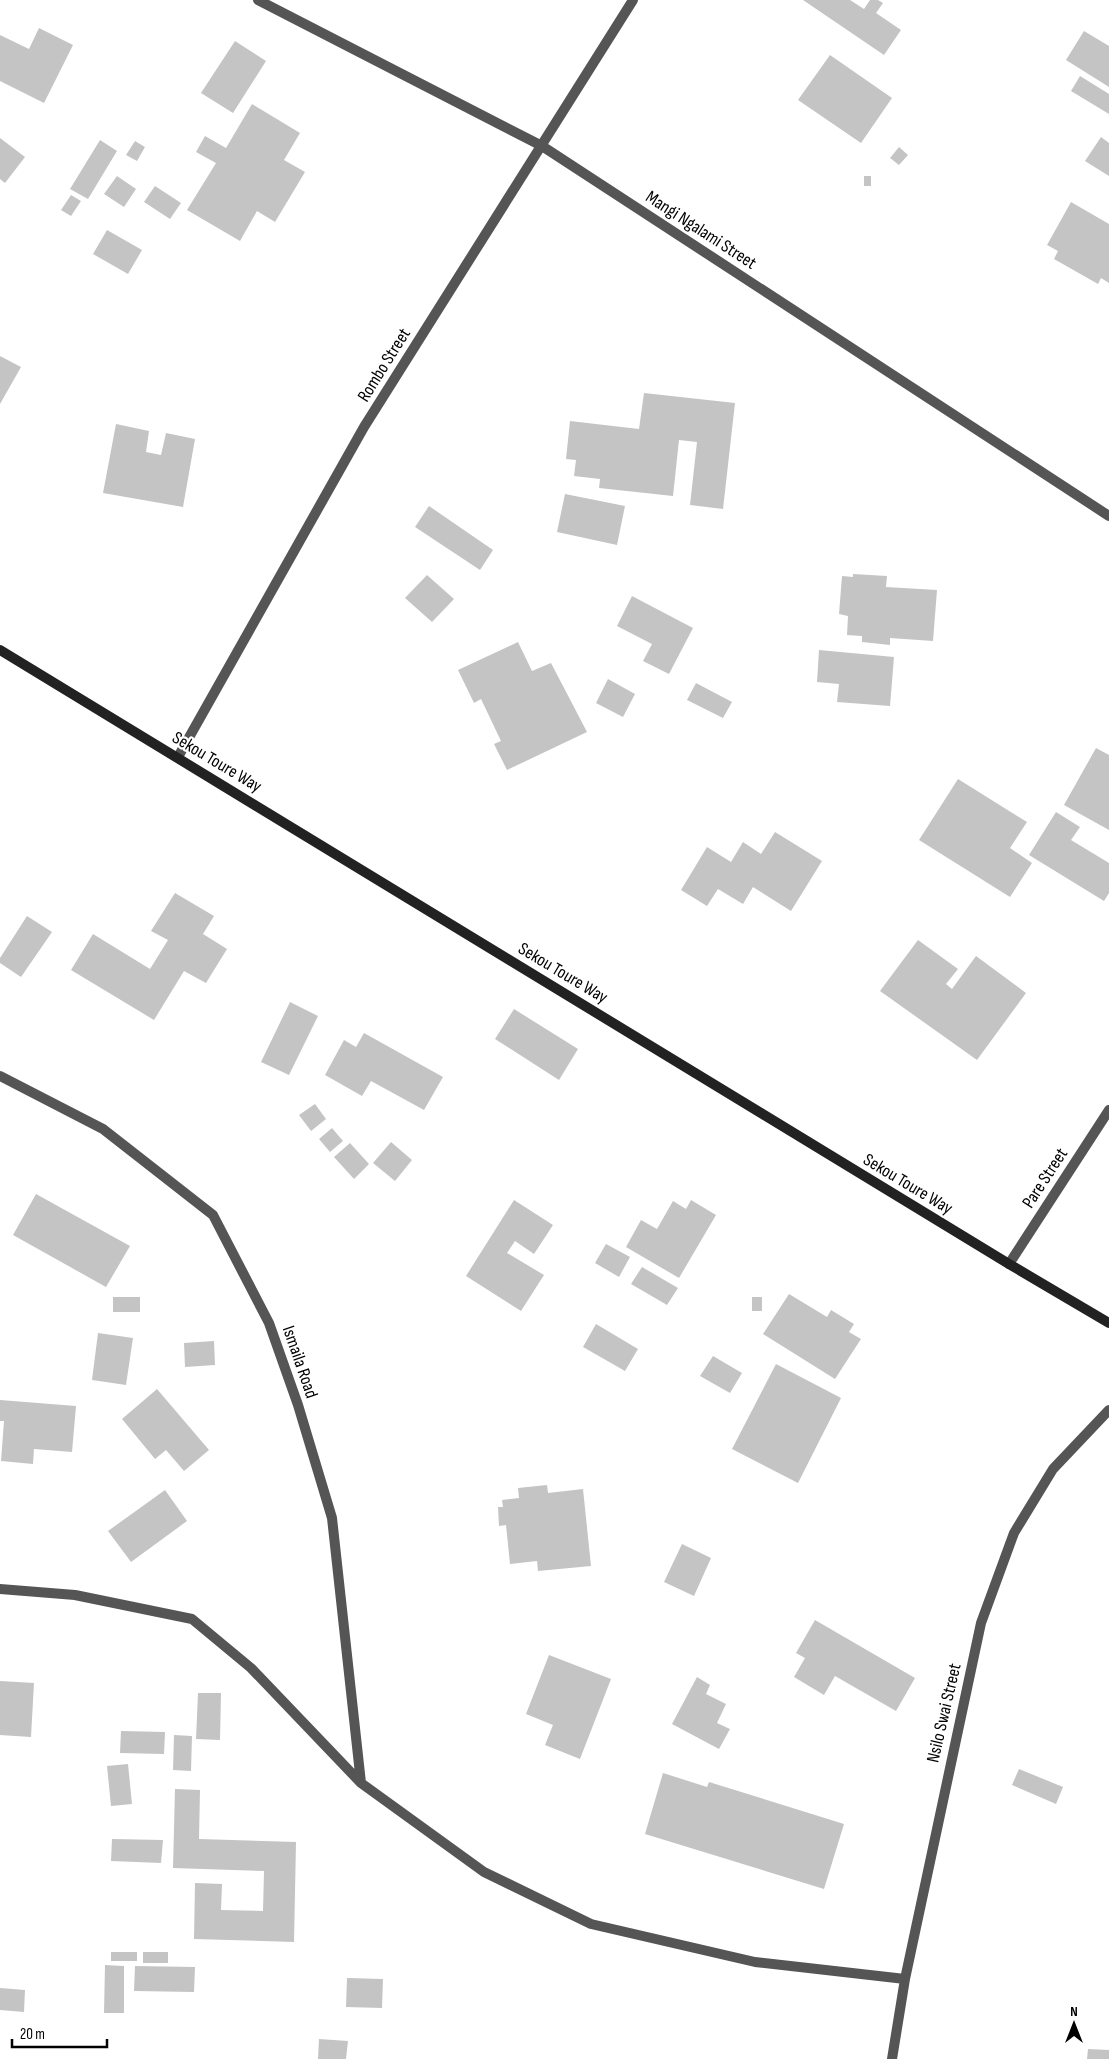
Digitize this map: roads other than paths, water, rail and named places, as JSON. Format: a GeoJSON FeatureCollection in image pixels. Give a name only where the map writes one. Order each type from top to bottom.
{"type":"FeatureCollection","features":[{"type":"Feature","properties":{"kind":"street","name":"Mangi Ngalami Street"},"geometry":{"type":"LineString","coordinates":[[258,0],[542,146],[1109,516]]}},
{"type":"Feature","properties":{"kind":"street","name":"Rombo Street"},"geometry":{"type":"LineString","coordinates":[[178,757],[364,427],[633,0]]}},
{"type":"Feature","properties":{"kind":"street","name":"Sekou Toure Way"},"geometry":{"type":"LineString","coordinates":[[0,650],[1109,1323]]}},
{"type":"Feature","properties":{"kind":"street","name":"Ismaila Road"},"geometry":{"type":"LineString","coordinates":[[0,1076],[103,1128],[213,1214],[269,1323],[298,1405],[332,1518],[361,1783]]}},
{"type":"Feature","properties":{"kind":"street","name":"Pare Street"},"geometry":{"type":"LineString","coordinates":[[1009,1264],[1109,1110]]}},
{"type":"Feature","properties":{"kind":"street","name":"Nsilo Swai Street"},"geometry":{"type":"LineString","coordinates":[[892,2059],[904,1979],[981,1622],[1014,1533],[1052,1469],[1109,1410]]}},
{"type":"Feature","properties":{"kind":"street"},"geometry":{"type":"LineString","coordinates":[[0,1589],[75,1595],[192,1619],[251,1668],[361,1783],[484,1872],[591,1924],[755,1962],[904,1979]]}}]}
